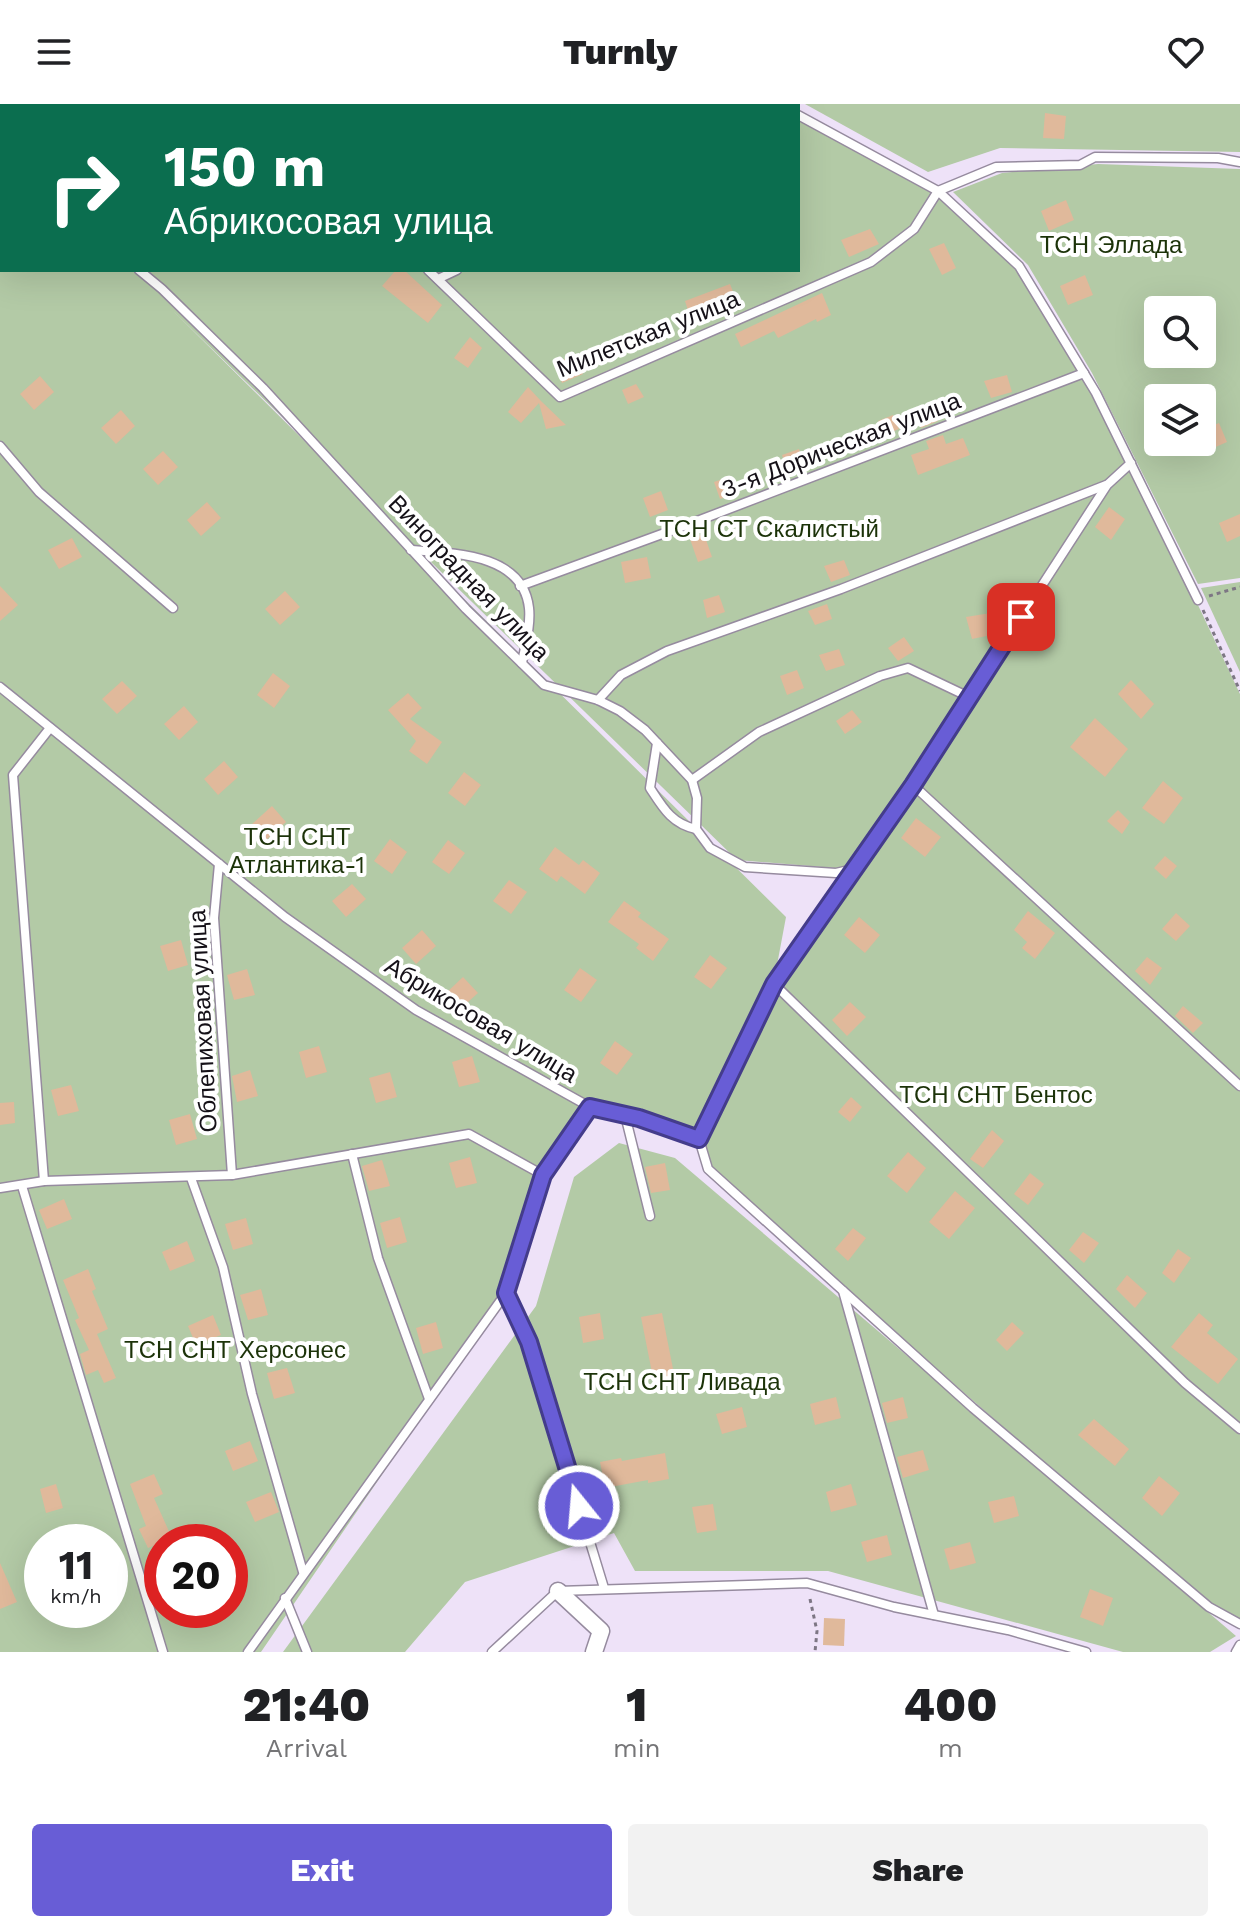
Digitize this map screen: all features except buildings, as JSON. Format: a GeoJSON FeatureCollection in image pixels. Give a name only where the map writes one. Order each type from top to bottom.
{"type":"FeatureCollection","features":[{"type":"Feature","properties":{"kind":"street"},"geometry":{"type":"LineString","coordinates":[[558,1591],[601,1631],[594,1652]]}},
{"type":"Feature","properties":{"kind":"lane"},"geometry":{"type":"LineString","coordinates":[[800,116],[938,191],[1019,266],[1084,373],[1198,600]]}},
{"type":"Feature","properties":{"kind":"lane"},"geometry":{"type":"LineString","coordinates":[[938,191],[996,167],[1080,165],[1095,157],[1218,158],[1240,162]]}},
{"type":"Feature","properties":{"kind":"lane","name":"Милетская улица"},"geometry":{"type":"LineString","coordinates":[[430,272],[560,397],[871,262],[914,229],[938,191]]}},
{"type":"Feature","properties":{"kind":"lane","name":"Виноградная улица"},"geometry":{"type":"LineString","coordinates":[[141,272],[263,388],[410,550],[544,685],[598,700],[620,711],[645,730],[692,780]]}},
{"type":"Feature","properties":{"kind":"lane"},"geometry":{"type":"LineString","coordinates":[[438,279],[453,272]]}},
{"type":"Feature","properties":{"kind":"lane","name":"3-я Дорическая улица"},"geometry":{"type":"LineString","coordinates":[[520,586],[1084,373]]}},
{"type":"Feature","properties":{"kind":"lane"},"geometry":{"type":"LineString","coordinates":[[0,446],[39,492],[173,608]]}},
{"type":"Feature","properties":{"kind":"lane"},"geometry":{"type":"LineString","coordinates":[[1131,463],[1107,485],[913,785],[774,984],[699,1139],[708,1169],[973,1408],[1209,1607],[1240,1624]]}},
{"type":"Feature","properties":{"kind":"lane"},"geometry":{"type":"LineString","coordinates":[[598,700],[621,675],[667,651],[855,584],[1107,485]]}},
{"type":"Feature","properties":{"kind":"lane"},"geometry":{"type":"LineString","coordinates":[[410,550],[490,560],[507,571],[520,586],[529,606],[522,663]]}},
{"type":"Feature","properties":{"kind":"lane"},"geometry":{"type":"LineString","coordinates":[[853,869],[836,873],[745,867],[710,848],[696,829],[697,798],[692,780],[759,732],[880,676],[908,668],[969,697]]}},
{"type":"Feature","properties":{"kind":"lane","name":"Абрикосовая улица"},"geometry":{"type":"LineString","coordinates":[[0,687],[285,917],[416,1010],[590,1107],[699,1139]]}},
{"type":"Feature","properties":{"kind":"lane"},"geometry":{"type":"LineString","coordinates":[[44,1181],[13,775],[50,728]]}},
{"type":"Feature","properties":{"kind":"lane"},"geometry":{"type":"LineString","coordinates":[[657,743],[650,788],[664,810],[679,825],[696,829]]}},
{"type":"Feature","properties":{"kind":"lane"},"geometry":{"type":"LineString","coordinates":[[913,785],[1240,1086]]}},
{"type":"Feature","properties":{"kind":"lane","name":"Облепиховая улица"},"geometry":{"type":"LineString","coordinates":[[219,864],[214,918],[232,1175]]}},
{"type":"Feature","properties":{"kind":"lane"},"geometry":{"type":"LineString","coordinates":[[774,984],[1174,1373],[1240,1429]]}},
{"type":"Feature","properties":{"kind":"lane"},"geometry":{"type":"LineString","coordinates":[[248,1652],[506,1293],[543,1175],[590,1107]]}},
{"type":"Feature","properties":{"kind":"lane"},"geometry":{"type":"LineString","coordinates":[[625,1115],[650,1216]]}},
{"type":"Feature","properties":{"kind":"lane"},"geometry":{"type":"LineString","coordinates":[[0,1188],[44,1181],[232,1175],[469,1134],[543,1175]]}},
{"type":"Feature","properties":{"kind":"lane"},"geometry":{"type":"LineString","coordinates":[[352,1154],[378,1258],[429,1399]]}},
{"type":"Feature","properties":{"kind":"lane"},"geometry":{"type":"LineString","coordinates":[[191,1178],[223,1267],[252,1394],[303,1572]]}},
{"type":"Feature","properties":{"kind":"lane"},"geometry":{"type":"LineString","coordinates":[[22,1186],[163,1652]]}},
{"type":"Feature","properties":{"kind":"lane"},"geometry":{"type":"LineString","coordinates":[[842,1290],[934,1615]]}},
{"type":"Feature","properties":{"kind":"lane"},"geometry":{"type":"LineString","coordinates":[[506,1293],[529,1342],[604,1588]]}},
{"type":"Feature","properties":{"kind":"lane"},"geometry":{"type":"LineString","coordinates":[[492,1652],[558,1591],[807,1583],[1008,1630],[1086,1652]]}},
{"type":"Feature","properties":{"kind":"lane"},"geometry":{"type":"LineString","coordinates":[[285,1598],[307,1652]]}},
{"type":"Feature","properties":{"kind":"lane"},"geometry":{"type":"LineString","coordinates":[[1236,1652],[1240,1645]]}},
{"type":"Feature","properties":{"kind":"path"},"geometry":{"type":"LineString","coordinates":[[1240,587],[1198,600],[1240,691]]}},
{"type":"Feature","properties":{"kind":"path"},"geometry":{"type":"LineString","coordinates":[[807,1583],[817,1631],[815,1652]]}},
{"type":"Feature","properties":{"kind":"green space"},"geometry":{"type":"Polygon","coordinates":[[[805,104],[1240,104],[1240,152],[1000,148],[928,172],[805,104]]]}},
{"type":"Feature","properties":{"kind":"green space"},"geometry":{"type":"Polygon","coordinates":[[[800,114],[938,191],[1019,266],[1131,463],[1240,694],[1240,1624],[1209,1607],[708,1169],[699,1139],[590,1108],[543,1175],[506,1293],[261,1652],[0,1652],[0,272],[800,272],[800,114]],[[170,308],[786,917],[774,981],[969,697],[847,869],[737,860],[170,308]]]}},
{"type":"Feature","properties":{"kind":"green space","name":"ТСН Эллада"},"geometry":{"type":"Polygon","coordinates":[[[1098,164],[1240,169],[1240,578],[1198,584],[1092,373],[1028,265],[953,192],[1002,173],[1098,164]]]}},
{"type":"Feature","properties":{"kind":"green space"},"geometry":{"type":"Polygon","coordinates":[[[1240,582],[1240,672],[1201,588],[1240,582]]]}},
{"type":"Feature","properties":{"kind":"green space","name":"ТСН СНТ Ливада"},"geometry":{"type":"Polygon","coordinates":[[[619,1143],[675,1158],[1236,1636],[1210,1652],[1123,1652],[828,1571],[635,1571],[614,1533],[465,1582],[405,1652],[283,1652],[536,1306],[574,1177],[619,1143]]]}},
{"type":"Feature","properties":{"kind":"route"},"geometry":{"type":"LineString","coordinates":[[579,1506],[529,1342],[506,1293],[543,1175],[590,1107],[639,1118],[699,1139],[774,984],[913,785],[1021,617]]}},
{"type":"Feature","properties":{"kind":"park label","name":"ТСН СТ Скалистый"},"geometry":{"type":"Point","coordinates":[769,529]}},
{"type":"Feature","properties":{"kind":"park label","name":"ТСН СНТ Атлантика-1"},"geometry":{"type":"Point","coordinates":[297,851]}},
{"type":"Feature","properties":{"kind":"park label","name":"ТСН СНТ Бентос"},"geometry":{"type":"Point","coordinates":[996,1095]}},
{"type":"Feature","properties":{"kind":"park label","name":"ТСН СНТ Херсонес"},"geometry":{"type":"Point","coordinates":[235,1350]}}]}
